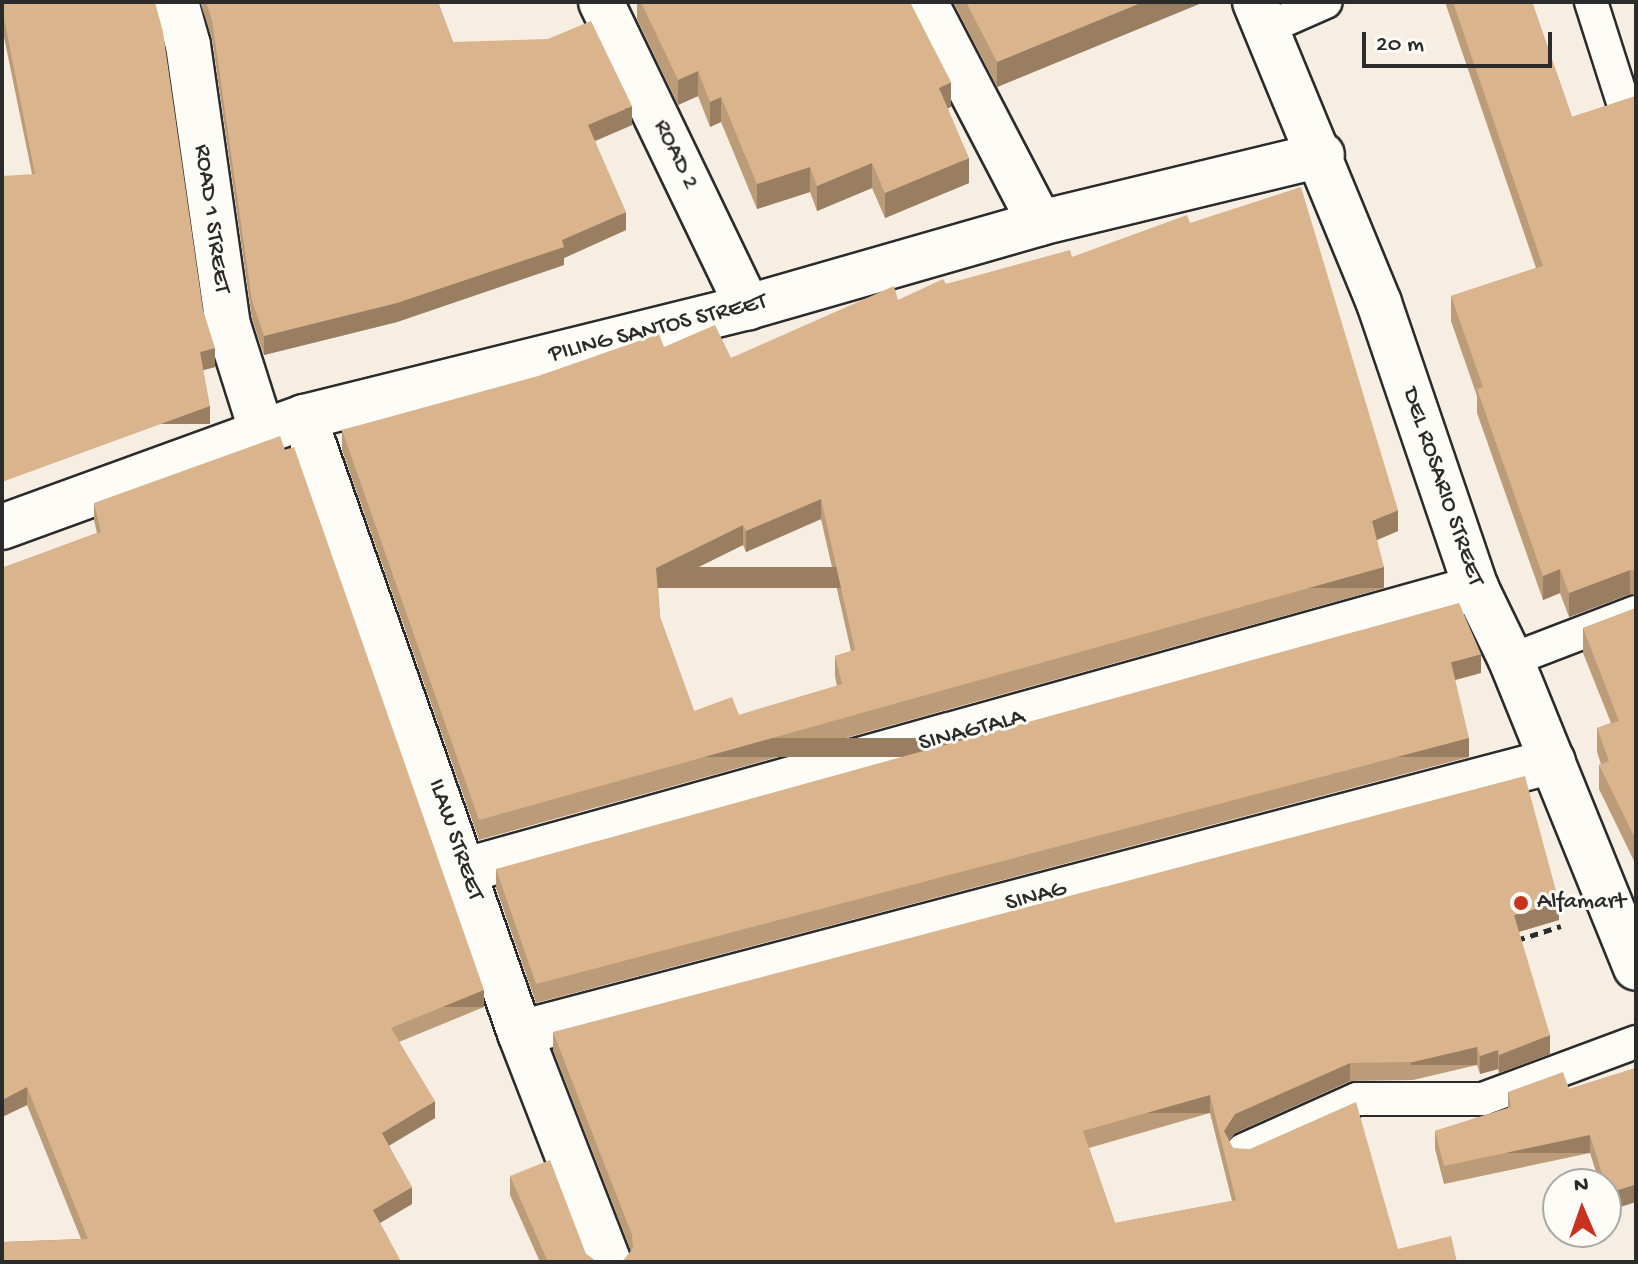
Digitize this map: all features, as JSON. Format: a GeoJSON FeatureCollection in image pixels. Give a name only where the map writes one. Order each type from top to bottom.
{"type":"FeatureCollection","features":[{"type":"Feature","properties":{"kind":"street","name":"ROAD 1 STREET"},"geometry":{"type":"LineString","coordinates":[[176,2],[188,45],[228,325],[262,432]]}},
{"type":"Feature","properties":{"kind":"street","name":"ROAD 2"},"geometry":{"type":"LineString","coordinates":[[601,2],[748,307]]}},
{"type":"Feature","properties":{"kind":"street"},"geometry":{"type":"LineString","coordinates":[[925,2],[1040,223]]}},
{"type":"Feature","properties":{"kind":"street","name":"DEL ROSARIO STREET"},"geometry":{"type":"LineString","coordinates":[[1261,15],[1322,155],[1379,303],[1476,588],[1511,660],[1636,968]]}},
{"type":"Feature","properties":{"kind":"street","name":"PILING SANTOS STREET"},"geometry":{"type":"LineString","coordinates":[[2,527],[304,417],[748,307],[1040,223],[1322,155]]}},
{"type":"Feature","properties":{"kind":"street","name":"ILAW STREET"},"geometry":{"type":"LineString","coordinates":[[304,417],[466,870],[520,1033],[609,1262]]}},
{"type":"Feature","properties":{"kind":"street","name":"SINAGTALA"},"geometry":{"type":"LineString","coordinates":[[466,870],[1476,588]]}},
{"type":"Feature","properties":{"kind":"street","name":"SINAG"},"geometry":{"type":"LineString","coordinates":[[520,1033],[1553,761]]}},
{"type":"Feature","properties":{"kind":"lane"},"geometry":{"type":"LineString","coordinates":[[1261,15],[1326,2]]}},
{"type":"Feature","properties":{"kind":"lane"},"geometry":{"type":"LineString","coordinates":[[1591,2],[1622,99]]}},
{"type":"Feature","properties":{"kind":"lane"},"geometry":{"type":"LineString","coordinates":[[1511,660],[1636,612]]}},
{"type":"Feature","properties":{"kind":"lane"},"geometry":{"type":"LineString","coordinates":[[1243,1150],[1357,1099],[1483,1099],[1636,1042]]}},
{"type":"Feature","properties":{"kind":"path"},"geometry":{"type":"LineString","coordinates":[[1511,942],[1612,910]]}},
{"type":"Feature","properties":{"kind":"building"},"geometry":{"type":"Polygon","coordinates":[[[2,2],[155,2],[163,32],[203,310],[215,348],[200,352],[210,406],[2,482],[2,176],[35,174],[2,19],[2,2]]]}},
{"type":"Feature","properties":{"kind":"building"},"geometry":{"type":"Polygon","coordinates":[[[206,2],[438,2],[453,42],[548,39],[591,21],[632,106],[588,125],[626,212],[562,240],[564,247],[397,303],[264,336],[252,301],[212,20],[206,2]]]}},
{"type":"Feature","properties":{"kind":"building"},"geometry":{"type":"Polygon","coordinates":[[[641,2],[910,2],[951,82],[939,88],[969,158],[885,193],[872,163],[817,186],[810,167],[757,184],[721,97],[710,102],[698,71],[678,80],[641,2]]]}},
{"type":"Feature","properties":{"kind":"building"},"geometry":{"type":"Polygon","coordinates":[[[966,2],[1143,2],[997,62],[966,2]]]}},
{"type":"Feature","properties":{"kind":"building"},"geometry":{"type":"Polygon","coordinates":[[[1453,2],[1532,2],[1572,117],[1636,96],[1636,571],[1630,570],[1569,593],[1560,569],[1543,576],[1477,389],[1483,387],[1451,296],[1543,266],[1453,2]]]}},
{"type":"Feature","properties":{"kind":"building"},"geometry":{"type":"Polygon","coordinates":[[[1301,187],[1398,510],[1372,521],[1384,567],[479,820],[342,430],[538,376],[659,334],[664,347],[715,325],[731,358],[894,286],[898,300],[943,279],[946,284],[1070,250],[1072,257],[1187,215],[1190,223],[1301,187]],[[821,499],[746,531],[743,525],[656,568],[660,617],[694,711],[732,697],[739,715],[842,684],[835,656],[855,650],[821,499]]]}},
{"type":"Feature","properties":{"kind":"building"},"geometry":{"type":"Polygon","coordinates":[[[280,436],[285,450],[294,447],[484,990],[391,1028],[435,1101],[382,1133],[412,1187],[373,1210],[401,1262],[3,1262],[2,1242],[88,1239],[27,1087],[2,1100],[2,568],[101,532],[94,503],[280,436]]]}},
{"type":"Feature","properties":{"kind":"building"},"geometry":{"type":"Polygon","coordinates":[[[1459,603],[1481,654],[1451,662],[1469,738],[536,984],[496,869],[1459,603]]]}},
{"type":"Feature","properties":{"kind":"building"},"geometry":{"type":"Polygon","coordinates":[[[1636,608],[1636,840],[1599,765],[1609,761],[1597,728],[1619,721],[1583,628],[1636,608]]]}},
{"type":"Feature","properties":{"kind":"building"},"geometry":{"type":"Polygon","coordinates":[[[1525,776],[1559,902],[1514,915],[1550,1035],[1499,1055],[1498,1050],[1480,1056],[1477,1047],[1413,1062],[1350,1063],[1235,1114],[1224,1131],[1233,1148],[1250,1149],[1356,1102],[1398,1249],[1451,1236],[1457,1262],[622,1262],[633,1248],[632,1235],[553,1032],[1525,776]],[[1210,1095],[1083,1131],[1115,1223],[1236,1200],[1210,1095]]]}},
{"type":"Feature","properties":{"kind":"building"},"geometry":{"type":"Polygon","coordinates":[[[1636,1068],[1636,1184],[1622,1188],[1622,1168],[1600,1168],[1590,1135],[1444,1166],[1435,1131],[1511,1107],[1508,1092],[1563,1072],[1569,1089],[1636,1068]]]}},
{"type":"Feature","properties":{"kind":"building"},"geometry":{"type":"Polygon","coordinates":[[[550,1160],[586,1254],[597,1262],[548,1262],[510,1176],[550,1160]]]}},
{"type":"Feature","properties":{"kind":"place","name":"Alfamart"},"geometry":{"type":"Point","coordinates":[1521,903]}}]}
